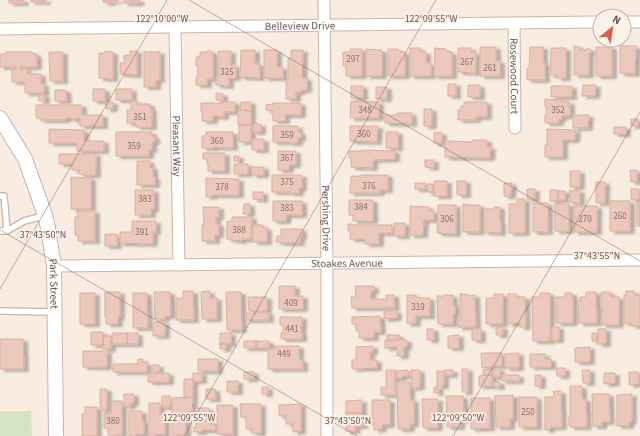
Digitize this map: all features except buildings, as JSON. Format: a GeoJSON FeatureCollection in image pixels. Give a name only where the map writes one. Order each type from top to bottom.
{"type":"FeatureCollection","features":[{"type":"Feature","properties":{"kind":"street","name":"Pershing Drive"},"geometry":{"type":"LineString","coordinates":[[324,0],[327,436]]}},
{"type":"Feature","properties":{"kind":"street","name":"Belleview Drive"},"geometry":{"type":"LineString","coordinates":[[0,29],[592,22]]}},
{"type":"Feature","properties":{"kind":"street","name":"Rosewood Court"},"geometry":{"type":"LineString","coordinates":[[514,23],[515,128]]}},
{"type":"Feature","properties":{"kind":"street","name":"Pleasant Way"},"geometry":{"type":"LineString","coordinates":[[175,27],[179,265]]}},
{"type":"Feature","properties":{"kind":"street","name":"Park Street"},"geometry":{"type":"LineString","coordinates":[[0,118],[25,159],[45,215],[54,266],[56,436]]}},
{"type":"Feature","properties":{"kind":"street","name":"Stoakes Avenue"},"geometry":{"type":"LineString","coordinates":[[54,266],[640,260]]}},
{"type":"Feature","properties":{"kind":"lane"},"geometry":{"type":"LineString","coordinates":[[0,196],[4,196],[7,231]]}},
{"type":"Feature","properties":{"kind":"lane"},"geometry":{"type":"LineString","coordinates":[[0,232],[7,231],[24,221],[45,215]]}},
{"type":"Feature","properties":{"kind":"lane"},"geometry":{"type":"LineString","coordinates":[[0,311],[54,312]]}},
{"type":"Feature","properties":{"kind":"green space"},"geometry":{"type":"Polygon","coordinates":[[[0,411],[31,411],[32,436],[0,436],[0,411]]]}}]}
